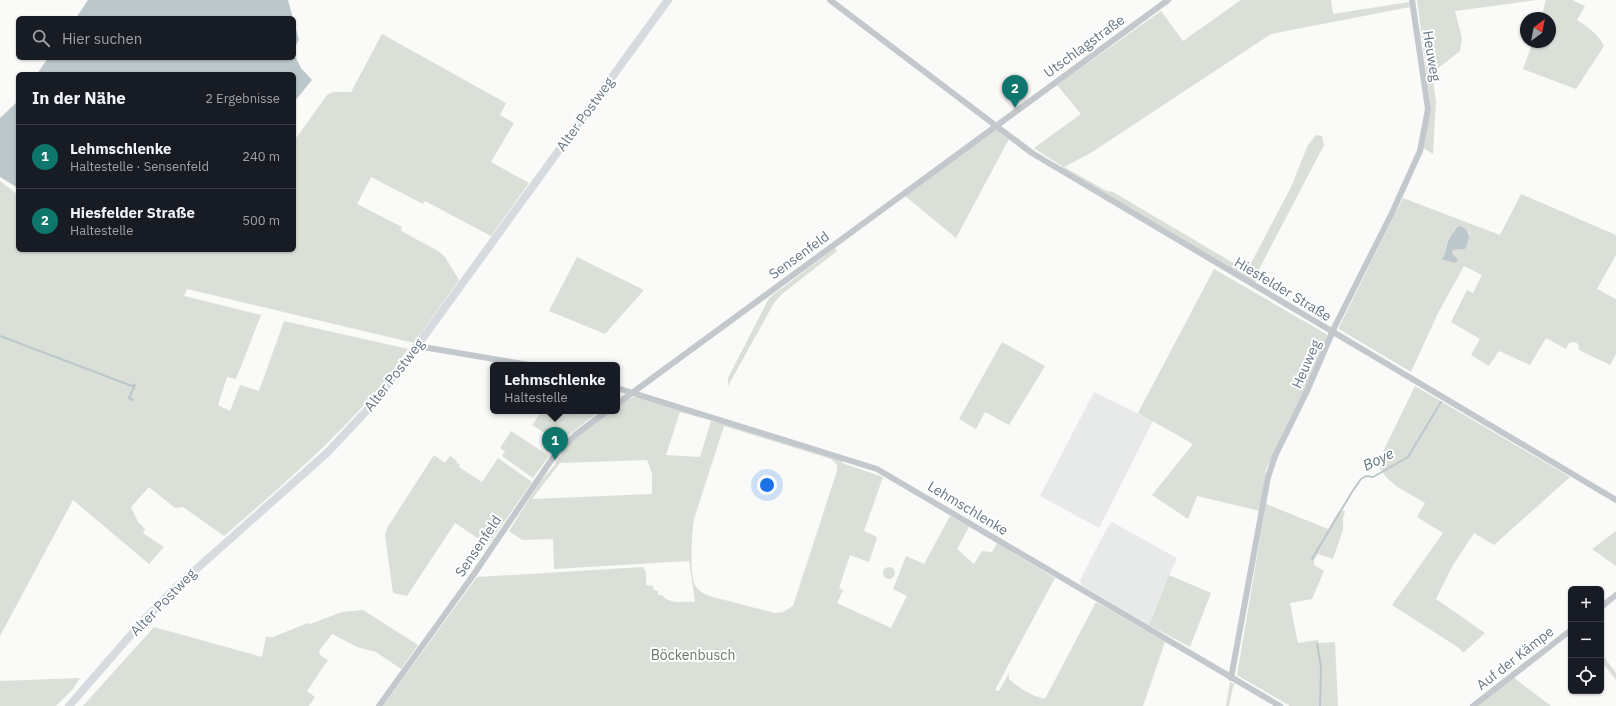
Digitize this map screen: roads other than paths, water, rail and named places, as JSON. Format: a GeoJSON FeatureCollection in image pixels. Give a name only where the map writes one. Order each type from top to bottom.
{"type":"FeatureCollection","features":[{"type":"Feature","properties":{"kind":"main road","name":"Alter Postweg"},"geometry":{"type":"LineString","coordinates":[[68,706],[174,588],[306,472],[348,432],[383,391],[668,0]]}},
{"type":"Feature","properties":{"kind":"street","name":"Hiesfelder Straße"},"geometry":{"type":"LineString","coordinates":[[830,0],[1038,157],[1616,500]]}},
{"type":"Feature","properties":{"kind":"street","name":"Utschlagstraße"},"geometry":{"type":"LineString","coordinates":[[995,126],[1168,0]]}},
{"type":"Feature","properties":{"kind":"street","name":"Heuweg"},"geometry":{"type":"LineString","coordinates":[[1232,678],[1249,577],[1271,467],[1333,332],[1416,161],[1421,144],[1428,109],[1412,0]]}},
{"type":"Feature","properties":{"kind":"street","name":"Sensenfeld"},"geometry":{"type":"LineString","coordinates":[[620,402],[995,126]]}},
{"type":"Feature","properties":{"kind":"street"},"geometry":{"type":"LineString","coordinates":[[417,346],[511,362]]}},
{"type":"Feature","properties":{"kind":"street","name":"Lehmschlenke"},"geometry":{"type":"LineString","coordinates":[[620,389],[877,469],[1280,706]]}},
{"type":"Feature","properties":{"kind":"street","name":"Sensenfeld"},"geometry":{"type":"LineString","coordinates":[[379,706],[474,574],[552,459],[575,435],[603,414]]}},
{"type":"Feature","properties":{"kind":"street"},"geometry":{"type":"LineString","coordinates":[[1604,605],[1616,595]]}},
{"type":"Feature","properties":{"kind":"street","name":"Auf der Kämpe"},"geometry":{"type":"LineString","coordinates":[[1473,706],[1568,632]]}},
{"type":"Feature","properties":{"kind":"waterway"},"geometry":{"type":"LineString","coordinates":[[0,336],[132,386],[135,385],[129,398],[133,400]]}},
{"type":"Feature","properties":{"kind":"waterway","name":"Boye"},"geometry":{"type":"LineString","coordinates":[[1312,559],[1361,479],[1366,476],[1373,477],[1408,457],[1441,402]]}},
{"type":"Feature","properties":{"kind":"waterway","name":"Boye"},"geometry":{"type":"LineString","coordinates":[[1317,644],[1321,667],[1320,706]]}},
{"type":"Feature","properties":{"kind":"place","name":"Hiesfelder Straße"},"geometry":{"type":"Point","coordinates":[1015,108]}},
{"type":"Feature","properties":{"kind":"place","name":"Lehmschlenke"},"geometry":{"type":"Point","coordinates":[555,460]}},
{"type":"Feature","properties":{"kind":"park label","name":"Böckenbusch"},"geometry":{"type":"Point","coordinates":[693,655]}}]}
